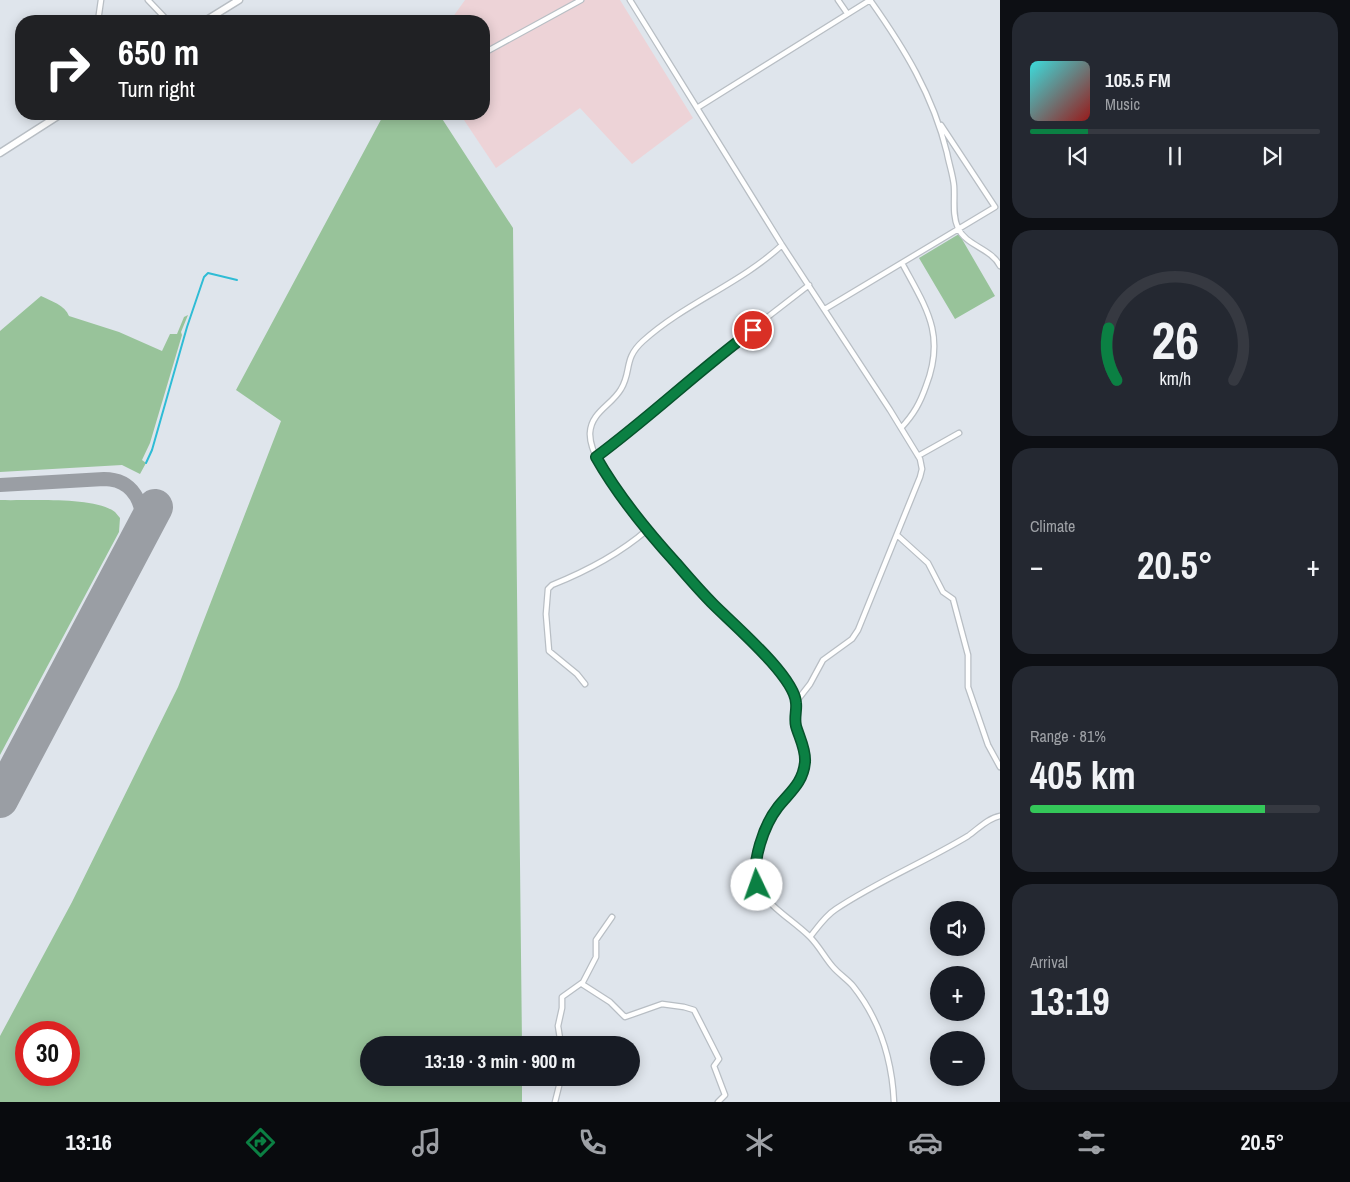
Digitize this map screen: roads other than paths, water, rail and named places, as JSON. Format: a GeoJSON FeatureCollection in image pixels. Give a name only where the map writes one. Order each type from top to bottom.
{"type":"FeatureCollection","features":[{"type":"Feature","properties":{"kind":"main road"},"geometry":{"type":"LineString","coordinates":[[215,15],[239,0]]}},
{"type":"Feature","properties":{"kind":"main road"},"geometry":{"type":"LineString","coordinates":[[0,153],[47,120]]}},
{"type":"Feature","properties":{"kind":"street"},"geometry":{"type":"LineString","coordinates":[[99,15],[101,0]]}},
{"type":"Feature","properties":{"kind":"street"},"geometry":{"type":"LineString","coordinates":[[148,0],[162,15]]}},
{"type":"Feature","properties":{"kind":"street"},"geometry":{"type":"LineString","coordinates":[[490,50],[581,0]]}},
{"type":"Feature","properties":{"kind":"street"},"geometry":{"type":"LineString","coordinates":[[630,0],[782,245],[901,428],[921,464],[920,477],[858,630],[852,639],[823,660],[810,684],[796,702]]}},
{"type":"Feature","properties":{"kind":"street"},"geometry":{"type":"LineString","coordinates":[[838,0],[847,13]]}},
{"type":"Feature","properties":{"kind":"street"},"geometry":{"type":"LineString","coordinates":[[697,108],[870,0],[915,67],[940,124],[995,207]]}},
{"type":"Feature","properties":{"kind":"street"},"geometry":{"type":"LineString","coordinates":[[940,124],[954,184],[954,205],[958,228],[968,239],[992,255],[1000,266]]}},
{"type":"Feature","properties":{"kind":"street"},"geometry":{"type":"LineString","coordinates":[[825,309],[958,228],[1000,205]]}},
{"type":"Feature","properties":{"kind":"street"},"geometry":{"type":"LineString","coordinates":[[782,245],[755,269],[673,318],[643,341],[632,353],[627,366],[623,387],[599,413],[592,424],[590,433],[596,457],[633,514],[714,605],[758,647],[786,680],[796,702],[796,725],[803,744],[805,761],[801,777],[792,794],[779,806],[764,831],[756,858],[755,876],[761,892],[810,937],[866,1005],[890,1060],[894,1102]]}},
{"type":"Feature","properties":{"kind":"street"},"geometry":{"type":"LineString","coordinates":[[901,428],[918,408],[931,372],[936,347],[930,320],[902,263]]}},
{"type":"Feature","properties":{"kind":"street"},"geometry":{"type":"LineString","coordinates":[[596,457],[666,401],[716,357],[809,286]]}},
{"type":"Feature","properties":{"kind":"street"},"geometry":{"type":"LineString","coordinates":[[918,456],[959,433]]}},
{"type":"Feature","properties":{"kind":"street"},"geometry":{"type":"LineString","coordinates":[[585,684],[577,674],[549,651],[546,614],[548,590],[552,585],[591,569],[627,546],[647,530]]}},
{"type":"Feature","properties":{"kind":"street"},"geometry":{"type":"LineString","coordinates":[[897,535],[928,563],[943,592],[953,599],[968,655],[968,688],[988,745],[1000,767]]}},
{"type":"Feature","properties":{"kind":"street"},"geometry":{"type":"LineString","coordinates":[[810,937],[824,919],[836,909],[937,854],[977,830],[992,817],[1000,816]]}},
{"type":"Feature","properties":{"kind":"street"},"geometry":{"type":"LineString","coordinates":[[560,1036],[558,1028],[562,997],[582,984],[596,957],[596,940],[612,918]]}},
{"type":"Feature","properties":{"kind":"street"},"geometry":{"type":"LineString","coordinates":[[582,984],[610,1002],[628,1018],[657,1005],[684,1006],[694,1010],[719,1059],[714,1066],[725,1095],[718,1102]]}},
{"type":"Feature","properties":{"kind":"street"},"geometry":{"type":"LineString","coordinates":[[555,1102],[559,1086]]}},
{"type":"Feature","properties":{"kind":"waterway"},"geometry":{"type":"LineString","coordinates":[[146,463],[152,450],[187,327],[204,277],[208,273],[237,280]]}}]}
